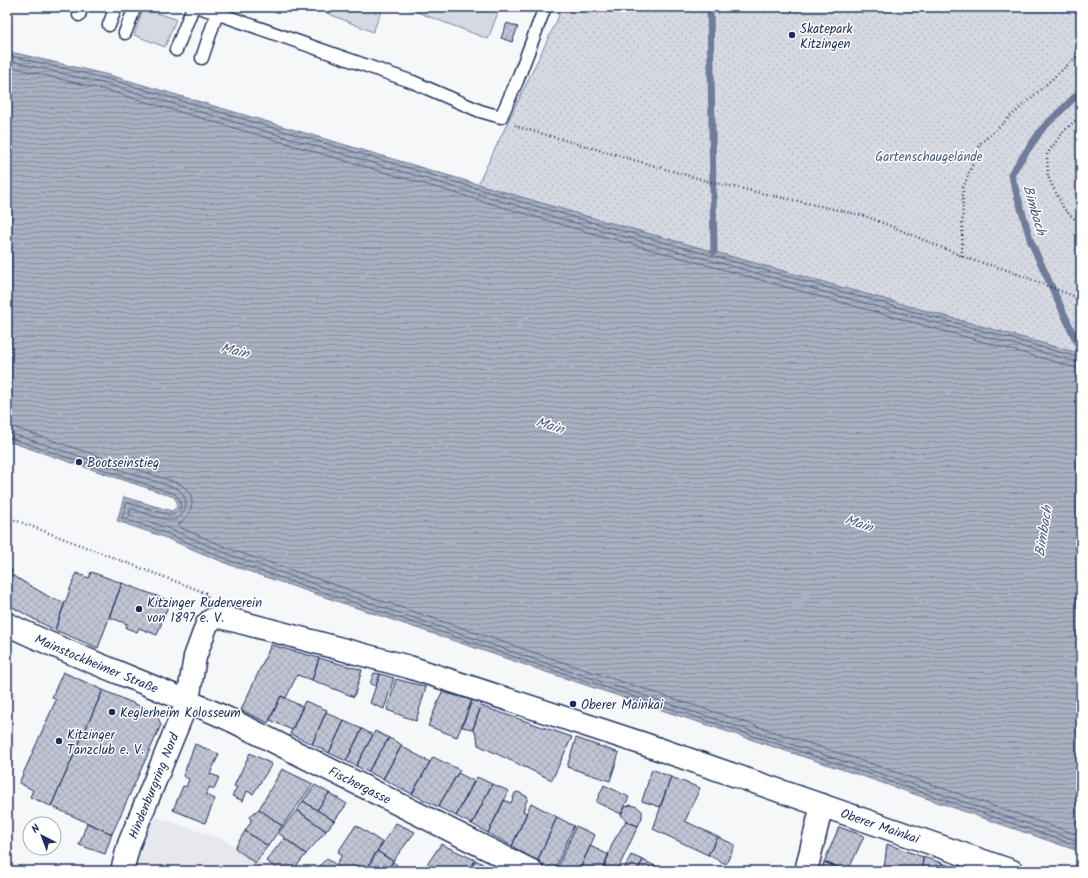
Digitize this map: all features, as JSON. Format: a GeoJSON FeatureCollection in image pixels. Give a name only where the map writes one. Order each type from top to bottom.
{"type":"FeatureCollection","features":[{"type":"Feature","properties":{"kind":"street","name":"Oberer Mainkai"},"geometry":{"type":"LineString","coordinates":[[215,618],[221,617],[409,667],[636,742],[1012,871]]}},
{"type":"Feature","properties":{"kind":"street"},"geometry":{"type":"LineString","coordinates":[[188,700],[195,657],[207,624],[210,620],[215,618]]}},
{"type":"Feature","properties":{"kind":"street","name":"Mainstockheimer Straße"},"geometry":{"type":"LineString","coordinates":[[7,624],[42,641],[188,700]]}},
{"type":"Feature","properties":{"kind":"street","name":"Hindenburgring Nord"},"geometry":{"type":"LineString","coordinates":[[122,871],[129,844],[188,700]]}},
{"type":"Feature","properties":{"kind":"street","name":"Fischergasse"},"geometry":{"type":"LineString","coordinates":[[188,700],[233,721],[532,871]]}},
{"type":"Feature","properties":{"kind":"street"},"geometry":{"type":"LineString","coordinates":[[806,871],[822,805]]}},
{"type":"Feature","properties":{"kind":"lane"},"geometry":{"type":"LineString","coordinates":[[109,25],[116,7]]}},
{"type":"Feature","properties":{"kind":"lane"},"geometry":{"type":"LineString","coordinates":[[125,33],[135,7]]}},
{"type":"Feature","properties":{"kind":"lane"},"geometry":{"type":"LineString","coordinates":[[176,50],[193,7]]}},
{"type":"Feature","properties":{"kind":"lane"},"geometry":{"type":"LineString","coordinates":[[199,7],[413,82],[480,111],[501,117],[517,81],[545,7]]}},
{"type":"Feature","properties":{"kind":"lane"},"geometry":{"type":"LineString","coordinates":[[202,58],[217,13]]}},
{"type":"Feature","properties":{"kind":"path"},"geometry":{"type":"LineString","coordinates":[[962,256],[963,188],[980,144],[1081,53]]}},
{"type":"Feature","properties":{"kind":"path"},"geometry":{"type":"LineString","coordinates":[[1081,115],[1064,131],[1047,154],[1048,177],[1064,209],[1081,225]]}},
{"type":"Feature","properties":{"kind":"path"},"geometry":{"type":"LineString","coordinates":[[501,117],[520,127],[707,181],[865,216],[893,226],[969,259],[1007,270],[1081,299]]}},
{"type":"Feature","properties":{"kind":"path"},"geometry":{"type":"LineString","coordinates":[[7,517],[206,594],[215,618]]}},
{"type":"Feature","properties":{"kind":"shaded area"},"geometry":{"type":"Polygon","coordinates":[[[151,815],[222,839],[276,871],[131,871],[151,815]]]}},
{"type":"Feature","properties":{"kind":"green space"},"geometry":{"type":"Polygon","coordinates":[[[312,7],[383,7],[373,32],[312,7]]]}},
{"type":"Feature","properties":{"kind":"green space"},"geometry":{"type":"Polygon","coordinates":[[[404,7],[500,7],[488,39],[404,7]]]}},
{"type":"Feature","properties":{"kind":"green space","name":"Gartenschaugelände"},"geometry":{"type":"Polygon","coordinates":[[[561,7],[1081,7],[1081,354],[575,213],[478,184],[558,18],[561,7]]]}},
{"type":"Feature","properties":{"kind":"green space"},"geometry":{"type":"Polygon","coordinates":[[[143,9],[176,19],[165,47],[134,35],[143,9]]]}},
{"type":"Feature","properties":{"kind":"water","name":"Main"},"geometry":{"type":"Polygon","coordinates":[[[7,51],[113,76],[575,213],[1081,354],[1081,852],[865,777],[546,672],[230,565],[161,536],[117,521],[124,497],[172,511],[177,507],[177,502],[174,497],[7,441],[7,51]]]}},
{"type":"Feature","properties":{"kind":"building"},"geometry":{"type":"Polygon","coordinates":[[[507,23],[518,27],[512,42],[501,38],[507,23]]]}},
{"type":"Feature","properties":{"kind":"building"},"geometry":{"type":"Polygon","coordinates":[[[7,568],[12,570],[10,574],[53,599],[65,602],[55,630],[7,604],[7,568]]]}},
{"type":"Feature","properties":{"kind":"building"},"geometry":{"type":"Polygon","coordinates":[[[91,572],[122,583],[98,648],[55,630],[76,573],[89,578],[91,572]]]}},
{"type":"Feature","properties":{"kind":"building","name":"Kitzinger Ruderverein von 1897 e. V."},"geometry":{"type":"Polygon","coordinates":[[[122,583],[170,601],[157,635],[139,628],[137,632],[126,628],[127,624],[109,617],[122,583]]]}},
{"type":"Feature","properties":{"kind":"building"},"geometry":{"type":"Polygon","coordinates":[[[271,645],[319,658],[312,680],[297,675],[286,698],[281,696],[268,723],[241,710],[271,645]]]}},
{"type":"Feature","properties":{"kind":"building"},"geometry":{"type":"Polygon","coordinates":[[[319,658],[362,670],[354,697],[312,680],[319,658]]]}},
{"type":"Feature","properties":{"kind":"building","name":"Kitzinger Tanzclub e. V."},"geometry":{"type":"Polygon","coordinates":[[[63,672],[103,690],[51,806],[30,797],[33,790],[19,783],[56,700],[52,697],[63,672]]]}},
{"type":"Feature","properties":{"kind":"building"},"geometry":{"type":"Polygon","coordinates":[[[374,673],[380,674],[376,686],[370,684],[374,673]]]}},
{"type":"Feature","properties":{"kind":"building"},"geometry":{"type":"Polygon","coordinates":[[[380,674],[394,678],[384,709],[370,703],[380,674]]]}},
{"type":"Feature","properties":{"kind":"building"},"geometry":{"type":"Polygon","coordinates":[[[396,679],[426,687],[416,721],[387,710],[396,679]]]}},
{"type":"Feature","properties":{"kind":"building"},"geometry":{"type":"Polygon","coordinates":[[[103,690],[156,713],[161,725],[112,834],[51,806],[103,690]]]}},
{"type":"Feature","properties":{"kind":"building"},"geometry":{"type":"Polygon","coordinates":[[[442,692],[472,700],[457,737],[428,726],[442,692]]]}},
{"type":"Feature","properties":{"kind":"building"},"geometry":{"type":"Polygon","coordinates":[[[281,696],[303,707],[292,730],[270,720],[281,696]]]}},
{"type":"Feature","properties":{"kind":"building"},"geometry":{"type":"Polygon","coordinates":[[[472,700],[482,703],[473,729],[462,727],[472,700]]]}},
{"type":"Feature","properties":{"kind":"building"},"geometry":{"type":"Polygon","coordinates":[[[305,701],[327,710],[312,744],[290,734],[305,701]]]}},
{"type":"Feature","properties":{"kind":"building"},"geometry":{"type":"Polygon","coordinates":[[[481,706],[572,737],[552,780],[478,745],[477,736],[473,729],[481,706]]]}},
{"type":"Feature","properties":{"kind":"building"},"geometry":{"type":"Polygon","coordinates":[[[326,712],[344,721],[329,753],[312,744],[326,712]]]}},
{"type":"Feature","properties":{"kind":"building"},"geometry":{"type":"Polygon","coordinates":[[[344,721],[362,729],[346,761],[329,753],[344,721]]]}},
{"type":"Feature","properties":{"kind":"building"},"geometry":{"type":"Polygon","coordinates":[[[362,729],[373,735],[356,766],[346,761],[362,729]]]}},
{"type":"Feature","properties":{"kind":"building"},"geometry":{"type":"Polygon","coordinates":[[[375,731],[389,738],[368,772],[356,766],[375,731]]]}},
{"type":"Feature","properties":{"kind":"building"},"geometry":{"type":"Polygon","coordinates":[[[389,738],[402,745],[383,779],[368,772],[389,738]]]}},
{"type":"Feature","properties":{"kind":"building"},"geometry":{"type":"Polygon","coordinates":[[[576,738],[619,753],[610,781],[567,767],[576,738]]]}},
{"type":"Feature","properties":{"kind":"building"},"geometry":{"type":"Polygon","coordinates":[[[195,744],[219,754],[210,774],[219,777],[214,789],[209,787],[206,795],[215,799],[205,823],[173,810],[183,786],[186,787],[189,779],[183,776],[195,744]]]}},
{"type":"Feature","properties":{"kind":"building"},"geometry":{"type":"Polygon","coordinates":[[[401,746],[430,762],[412,794],[383,779],[401,746]]]}},
{"type":"Feature","properties":{"kind":"building"},"geometry":{"type":"Polygon","coordinates":[[[250,753],[272,764],[253,794],[247,791],[243,801],[232,796],[237,787],[234,786],[250,753]]]}},
{"type":"Feature","properties":{"kind":"building"},"geometry":{"type":"Polygon","coordinates":[[[433,757],[460,770],[438,807],[412,794],[433,757]]]}},
{"type":"Feature","properties":{"kind":"building"},"geometry":{"type":"Polygon","coordinates":[[[282,769],[313,784],[282,826],[259,809],[282,769]]]}},
{"type":"Feature","properties":{"kind":"building"},"geometry":{"type":"Polygon","coordinates":[[[652,769],[671,777],[660,807],[642,801],[652,769]]]}},
{"type":"Feature","properties":{"kind":"building"},"geometry":{"type":"Polygon","coordinates":[[[458,773],[474,781],[456,816],[438,807],[458,773]]]}},
{"type":"Feature","properties":{"kind":"building"},"geometry":{"type":"Polygon","coordinates":[[[477,777],[492,784],[472,824],[456,816],[477,777]]]}},
{"type":"Feature","properties":{"kind":"building"},"geometry":{"type":"Polygon","coordinates":[[[671,777],[700,788],[685,821],[718,837],[708,855],[653,829],[671,777]]]}},
{"type":"Feature","properties":{"kind":"building"},"geometry":{"type":"Polygon","coordinates":[[[492,784],[509,791],[488,833],[472,824],[492,784]]]}},
{"type":"Feature","properties":{"kind":"building"},"geometry":{"type":"Polygon","coordinates":[[[315,785],[329,793],[317,810],[303,801],[315,785]]]}},
{"type":"Feature","properties":{"kind":"building"},"geometry":{"type":"Polygon","coordinates":[[[604,785],[629,797],[621,814],[596,802],[604,785]]]}},
{"type":"Feature","properties":{"kind":"building"},"geometry":{"type":"Polygon","coordinates":[[[518,792],[528,797],[523,811],[527,813],[512,846],[488,833],[504,800],[511,803],[515,793],[518,792]]]}},
{"type":"Feature","properties":{"kind":"building"},"geometry":{"type":"Polygon","coordinates":[[[329,793],[347,804],[334,821],[317,810],[329,793]]]}},
{"type":"Feature","properties":{"kind":"building"},"geometry":{"type":"Polygon","coordinates":[[[303,801],[334,821],[326,831],[297,810],[303,801]]]}},
{"type":"Feature","properties":{"kind":"building"},"geometry":{"type":"Polygon","coordinates":[[[531,803],[557,817],[537,862],[512,846],[531,803]]]}},
{"type":"Feature","properties":{"kind":"building"},"geometry":{"type":"Polygon","coordinates":[[[631,805],[642,811],[642,818],[638,826],[626,821],[621,815],[625,807],[631,805]]]}},
{"type":"Feature","properties":{"kind":"building"},"geometry":{"type":"Polygon","coordinates":[[[259,809],[282,826],[268,846],[245,831],[251,822],[250,816],[259,809]]]}},
{"type":"Feature","properties":{"kind":"building"},"geometry":{"type":"Polygon","coordinates":[[[297,810],[326,831],[306,854],[278,833],[297,810]]]}},
{"type":"Feature","properties":{"kind":"building"},"geometry":{"type":"Polygon","coordinates":[[[557,817],[574,826],[554,871],[537,862],[557,817]]]}},
{"type":"Feature","properties":{"kind":"building"},"geometry":{"type":"Polygon","coordinates":[[[626,821],[638,826],[617,871],[602,871],[613,842],[626,821]]]}},
{"type":"Feature","properties":{"kind":"building"},"geometry":{"type":"Polygon","coordinates":[[[87,823],[112,834],[105,854],[79,845],[87,823]]]}},
{"type":"Feature","properties":{"kind":"building"},"geometry":{"type":"Polygon","coordinates":[[[396,823],[415,832],[393,861],[377,851],[396,823]]]}},
{"type":"Feature","properties":{"kind":"building"},"geometry":{"type":"Polygon","coordinates":[[[356,825],[383,843],[372,858],[367,871],[357,865],[353,871],[315,871],[327,858],[336,865],[342,855],[338,852],[356,825]]]}},
{"type":"Feature","properties":{"kind":"building"},"geometry":{"type":"Polygon","coordinates":[[[576,826],[595,835],[579,871],[556,871],[576,826]]]}},
{"type":"Feature","properties":{"kind":"building"},"geometry":{"type":"Polygon","coordinates":[[[839,827],[864,836],[848,871],[824,862],[839,827]]]}},
{"type":"Feature","properties":{"kind":"building"},"geometry":{"type":"Polygon","coordinates":[[[245,831],[268,846],[255,863],[235,848],[245,831]]]}},
{"type":"Feature","properties":{"kind":"building"},"geometry":{"type":"Polygon","coordinates":[[[718,837],[735,845],[726,864],[708,855],[718,837]]]}},
{"type":"Feature","properties":{"kind":"building"},"geometry":{"type":"Polygon","coordinates":[[[284,838],[306,854],[293,871],[280,871],[266,861],[284,838]]]}},
{"type":"Feature","properties":{"kind":"building"},"geometry":{"type":"Polygon","coordinates":[[[441,844],[475,860],[468,871],[429,871],[424,869],[441,844]]]}},
{"type":"Feature","properties":{"kind":"building"},"geometry":{"type":"Polygon","coordinates":[[[887,844],[923,857],[922,871],[890,871],[884,869],[887,844]]]}},
{"type":"Feature","properties":{"kind":"building"},"geometry":{"type":"Polygon","coordinates":[[[590,846],[609,855],[602,871],[579,871],[590,846]]]}},
{"type":"Feature","properties":{"kind":"building"},"geometry":{"type":"Polygon","coordinates":[[[377,851],[393,861],[386,871],[367,871],[377,851]]]}},
{"type":"Feature","properties":{"kind":"building"},"geometry":{"type":"Polygon","coordinates":[[[631,855],[643,860],[637,871],[623,871],[631,855]]]}},
{"type":"Feature","properties":{"kind":"building"},"geometry":{"type":"Polygon","coordinates":[[[923,857],[942,863],[942,871],[922,871],[923,857]]]}},
{"type":"Feature","properties":{"kind":"building"},"geometry":{"type":"Polygon","coordinates":[[[476,860],[494,871],[470,871],[476,860]]]}},
{"type":"Feature","properties":{"kind":"building"},"geometry":{"type":"Polygon","coordinates":[[[643,860],[665,871],[637,871],[643,860]]]}},
{"type":"Feature","properties":{"kind":"building"},"geometry":{"type":"Polygon","coordinates":[[[393,862],[405,871],[386,871],[393,862]]]}},
{"type":"Feature","properties":{"kind":"building"},"geometry":{"type":"Polygon","coordinates":[[[824,862],[846,871],[821,871],[824,862]]]}},
{"type":"Feature","properties":{"kind":"building"},"geometry":{"type":"Polygon","coordinates":[[[942,863],[961,870],[961,871],[942,871],[942,863]]]}},
{"type":"Feature","properties":{"kind":"waterway"},"geometry":{"type":"LineString","coordinates":[[710,7],[714,252]]}},
{"type":"Feature","properties":{"kind":"waterway","name":"Bimbach"},"geometry":{"type":"LineString","coordinates":[[1081,91],[1042,129],[1011,174],[1031,242],[1081,351]]}},
{"type":"Feature","properties":{"kind":"place","name":"Skatepark Kitzingen"},"geometry":{"type":"Point","coordinates":[792,35]}},
{"type":"Feature","properties":{"kind":"place","name":"Bootseinstieg"},"geometry":{"type":"Point","coordinates":[79,462]}},
{"type":"Feature","properties":{"kind":"place","name":"Kitzinger Ruderverein von 1897 e. V."},"geometry":{"type":"Point","coordinates":[139,609]}},
{"type":"Feature","properties":{"kind":"place","name":"Oberer Mainkai"},"geometry":{"type":"Point","coordinates":[573,704]}},
{"type":"Feature","properties":{"kind":"place","name":"Keglerheim Kolosseum"},"geometry":{"type":"Point","coordinates":[112,712]}},
{"type":"Feature","properties":{"kind":"place","name":"Kitzinger Tanzclub e. V."},"geometry":{"type":"Point","coordinates":[59,741]}}]}
